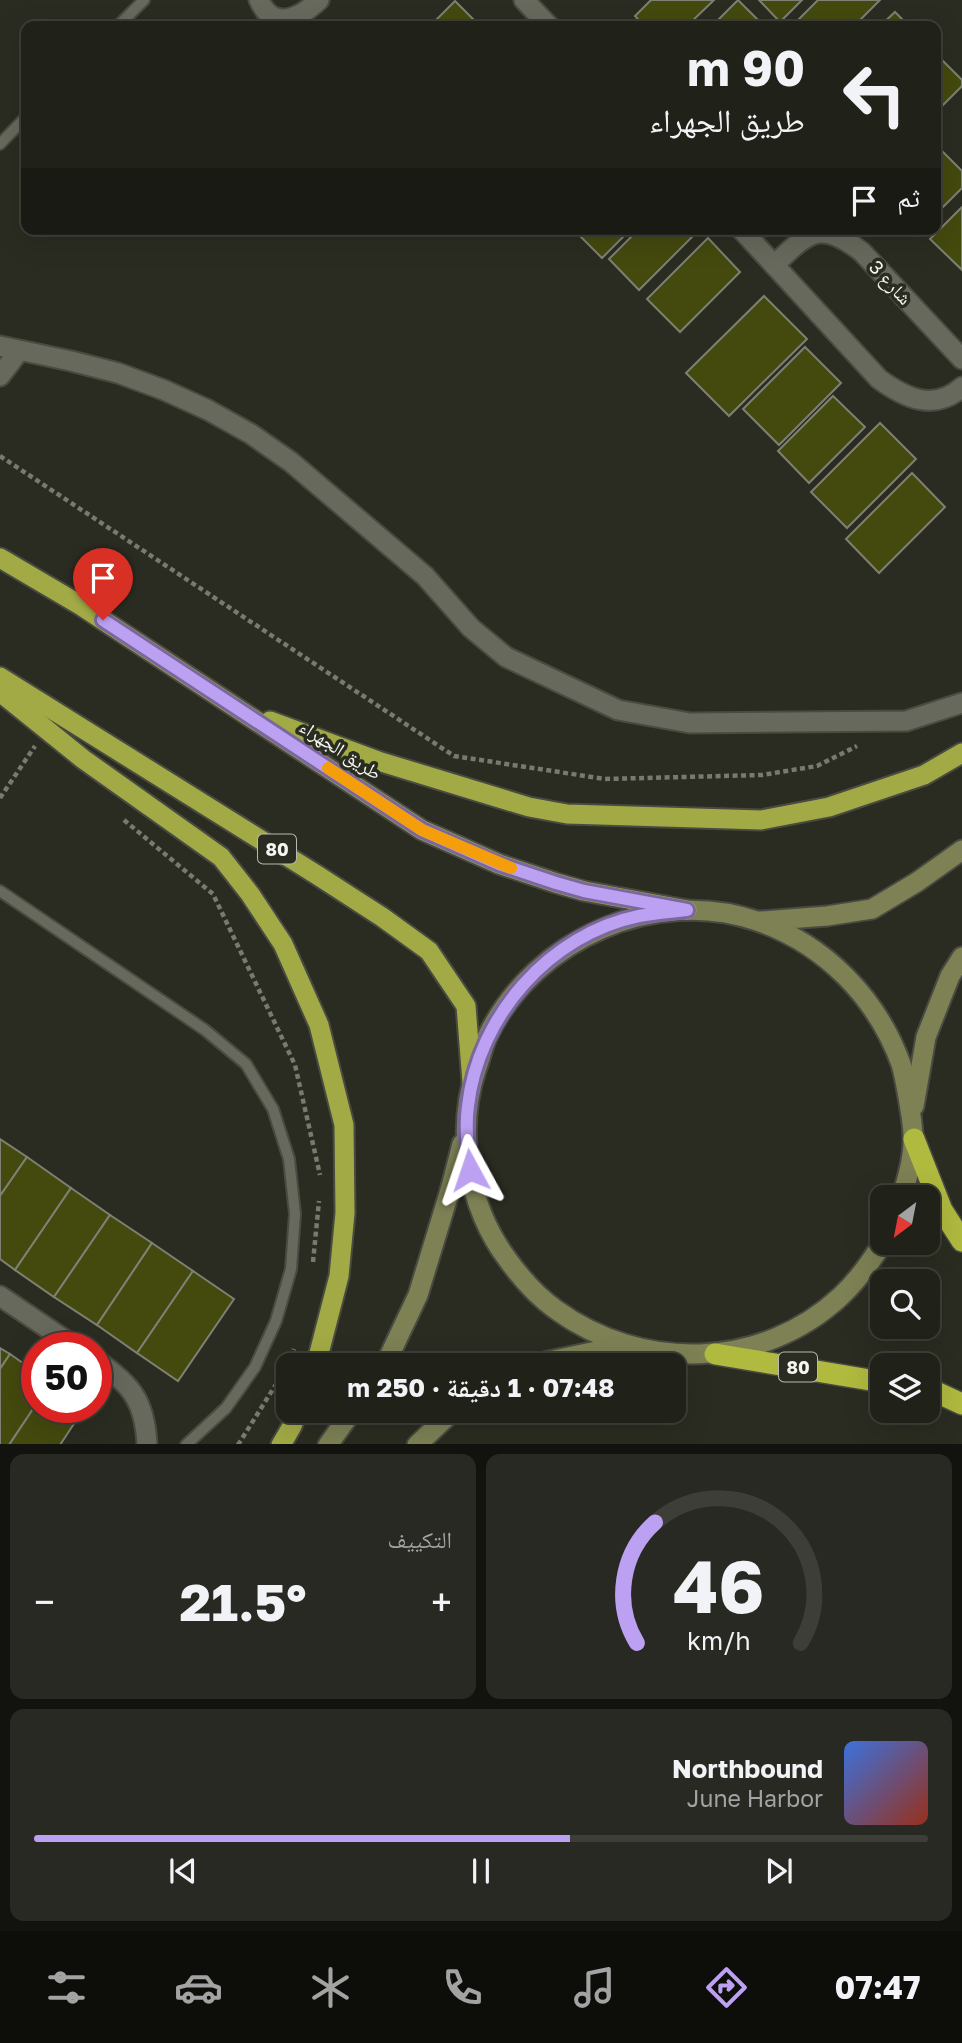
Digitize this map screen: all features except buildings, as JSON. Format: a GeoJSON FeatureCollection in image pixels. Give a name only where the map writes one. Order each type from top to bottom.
{"type":"FeatureCollection","features":[{"type":"Feature","properties":{"kind":"highway","name":"طريق الجهراء"},"geometry":{"type":"LineString","coordinates":[[0,558],[80,605],[422,830],[499,864],[556,883],[584,891],[687,910]]}},
{"type":"Feature","properties":{"kind":"highway","name":"80"},"geometry":{"type":"LineString","coordinates":[[0,677],[317,875],[429,951],[466,1006],[472,1083]]}},
{"type":"Feature","properties":{"kind":"highway"},"geometry":{"type":"LineString","coordinates":[[0,692],[83,760],[221,857],[250,894],[283,944],[320,1025],[344,1125],[345,1213],[339,1276],[319,1353]]}},
{"type":"Feature","properties":{"kind":"highway"},"geometry":{"type":"LineString","coordinates":[[240,710],[378,761],[529,807],[566,814],[761,820],[829,807],[924,775],[962,752]]}},
{"type":"Feature","properties":{"kind":"highway","name":"80"},"geometry":{"type":"LineString","coordinates":[[914,1139],[942,1210],[962,1241]]}},
{"type":"Feature","properties":{"kind":"highway","name":"80"},"geometry":{"type":"LineString","coordinates":[[715,1353],[870,1380]]}},
{"type":"Feature","properties":{"kind":"highway"},"geometry":{"type":"LineString","coordinates":[[940,1394],[962,1404]]}},
{"type":"Feature","properties":{"kind":"highway"},"geometry":{"type":"LineString","coordinates":[[281,1444],[293,1423]]}},
{"type":"Feature","properties":{"kind":"main road"},"geometry":{"type":"LineString","coordinates":[[757,921],[827,916],[872,909],[918,882],[962,850]]}},
{"type":"Feature","properties":{"kind":"main road","name":"80"},"geometry":{"type":"LineString","coordinates":[[874,1255],[841,1296],[813,1318],[782,1335],[760,1343],[715,1353],[669,1354],[625,1345],[587,1330],[552,1308],[522,1279],[498,1247],[480,1210],[470,1170],[466,1129],[472,1083],[488,1035],[514,994],[549,959],[591,932],[638,916],[687,910],[722,913],[757,921],[806,943],[847,976],[880,1018],[902,1066],[912,1118],[914,1139],[905,1185]]}},
{"type":"Feature","properties":{"kind":"main road"},"geometry":{"type":"LineString","coordinates":[[912,1118],[926,1037],[950,976],[962,957]]}},
{"type":"Feature","properties":{"kind":"main road"},"geometry":{"type":"LineString","coordinates":[[391,1353],[418,1295],[466,1129]]}},
{"type":"Feature","properties":{"kind":"main road"},"geometry":{"type":"LineString","coordinates":[[587,1353],[625,1345]]}},
{"type":"Feature","properties":{"kind":"main road"},"geometry":{"type":"LineString","coordinates":[[328,1444],[343,1423]]}},
{"type":"Feature","properties":{"kind":"main road"},"geometry":{"type":"LineString","coordinates":[[417,1444],[440,1423]]}},
{"type":"Feature","properties":{"kind":"street"},"geometry":{"type":"LineString","coordinates":[[259,0],[266,12],[282,20],[293,18],[319,0]]}},
{"type":"Feature","properties":{"kind":"street"},"geometry":{"type":"LineString","coordinates":[[524,0],[544,21]]}},
{"type":"Feature","properties":{"kind":"street"},"geometry":{"type":"LineString","coordinates":[[746,235],[879,379],[890,387],[901,394],[928,401],[942,400],[962,387]]}},
{"type":"Feature","properties":{"kind":"street","name":"شارع 3"},"geometry":{"type":"LineString","coordinates":[[774,265],[797,243],[812,235]]}},
{"type":"Feature","properties":{"kind":"street","name":"شارع 3"},"geometry":{"type":"LineString","coordinates":[[837,235],[862,252],[962,359]]}},
{"type":"Feature","properties":{"kind":"street"},"geometry":{"type":"LineString","coordinates":[[0,376],[9,349],[118,373],[208,410],[251,434],[291,463],[425,576],[471,628],[506,657],[618,710],[690,723],[906,721],[962,703]]}},
{"type":"Feature","properties":{"kind":"street"},"geometry":{"type":"LineString","coordinates":[[0,1296],[53,1332]]}},
{"type":"Feature","properties":{"kind":"street"},"geometry":{"type":"LineString","coordinates":[[112,1370],[135,1394],[143,1416],[147,1444]]}},
{"type":"Feature","properties":{"kind":"lane"},"geometry":{"type":"LineString","coordinates":[[123,21],[144,0]]}},
{"type":"Feature","properties":{"kind":"lane"},"geometry":{"type":"LineString","coordinates":[[0,144],[21,122]]}},
{"type":"Feature","properties":{"kind":"lane"},"geometry":{"type":"LineString","coordinates":[[0,891],[205,1030],[246,1064],[273,1109],[289,1159],[295,1214],[291,1269],[275,1321],[255,1367],[226,1408],[187,1444]]}},
{"type":"Feature","properties":{"kind":"path"},"geometry":{"type":"LineString","coordinates":[[0,457],[454,756],[605,779],[762,775],[817,766],[862,743]]}},
{"type":"Feature","properties":{"kind":"path"},"geometry":{"type":"LineString","coordinates":[[0,798],[36,745]]}},
{"type":"Feature","properties":{"kind":"slow traffic"},"geometry":{"type":"LineString","coordinates":[[328,768],[422,830],[511,868]]}},
{"type":"Feature","properties":{"kind":"route"},"geometry":{"type":"LineString","coordinates":[[103,620],[422,830],[499,864],[556,883],[584,891],[687,910],[638,916],[591,932],[549,959],[514,994],[488,1035],[472,1083],[466,1129],[470,1170]]}}]}
